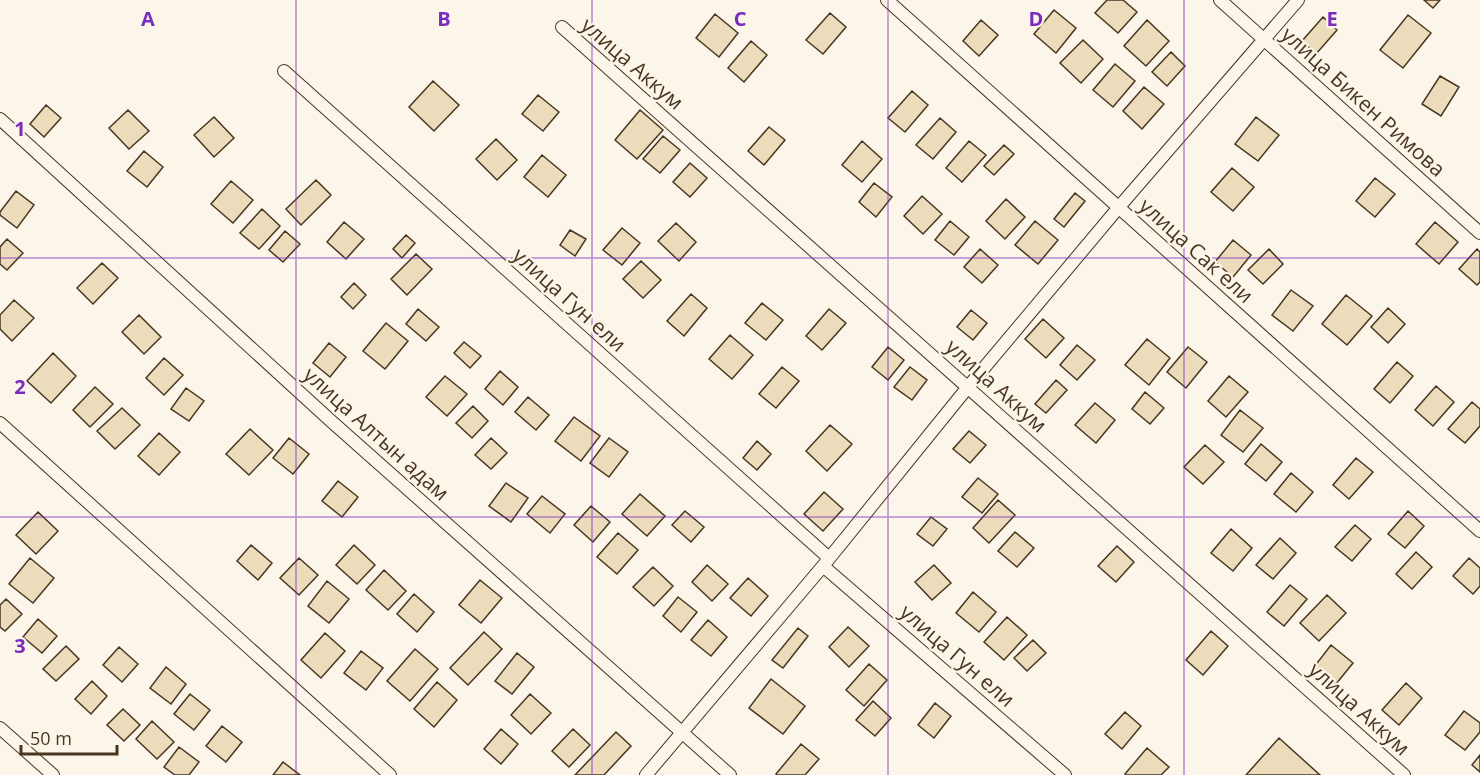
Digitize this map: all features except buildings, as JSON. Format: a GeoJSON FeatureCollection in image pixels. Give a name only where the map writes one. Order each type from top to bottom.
{"type":"FeatureCollection","features":[{"type":"Feature","properties":{"kind":"street","name":"улица Сак ели"},"geometry":{"type":"LineString","coordinates":[[887,0],[1480,531]]}},
{"type":"Feature","properties":{"kind":"street","name":"улица Бикен Римова"},"geometry":{"type":"LineString","coordinates":[[1220,0],[1480,233]]}},
{"type":"Feature","properties":{"kind":"street"},"geometry":{"type":"LineString","coordinates":[[646,775],[826,562],[968,387],[1119,207],[1298,0]]}},
{"type":"Feature","properties":{"kind":"street","name":"улица Аккум"},"geometry":{"type":"LineString","coordinates":[[562,27],[1404,775]]}},
{"type":"Feature","properties":{"kind":"street","name":"улица Гун ели"},"geometry":{"type":"LineString","coordinates":[[284,71],[826,562],[1065,775]]}},
{"type":"Feature","properties":{"kind":"street","name":"улица Алтын адам"},"geometry":{"type":"LineString","coordinates":[[0,119],[331,421],[730,775]]}},
{"type":"Feature","properties":{"kind":"street"},"geometry":{"type":"LineString","coordinates":[[0,423],[390,775]]}},
{"type":"Feature","properties":{"kind":"street"},"geometry":{"type":"LineString","coordinates":[[0,728],[53,775]]}}]}
